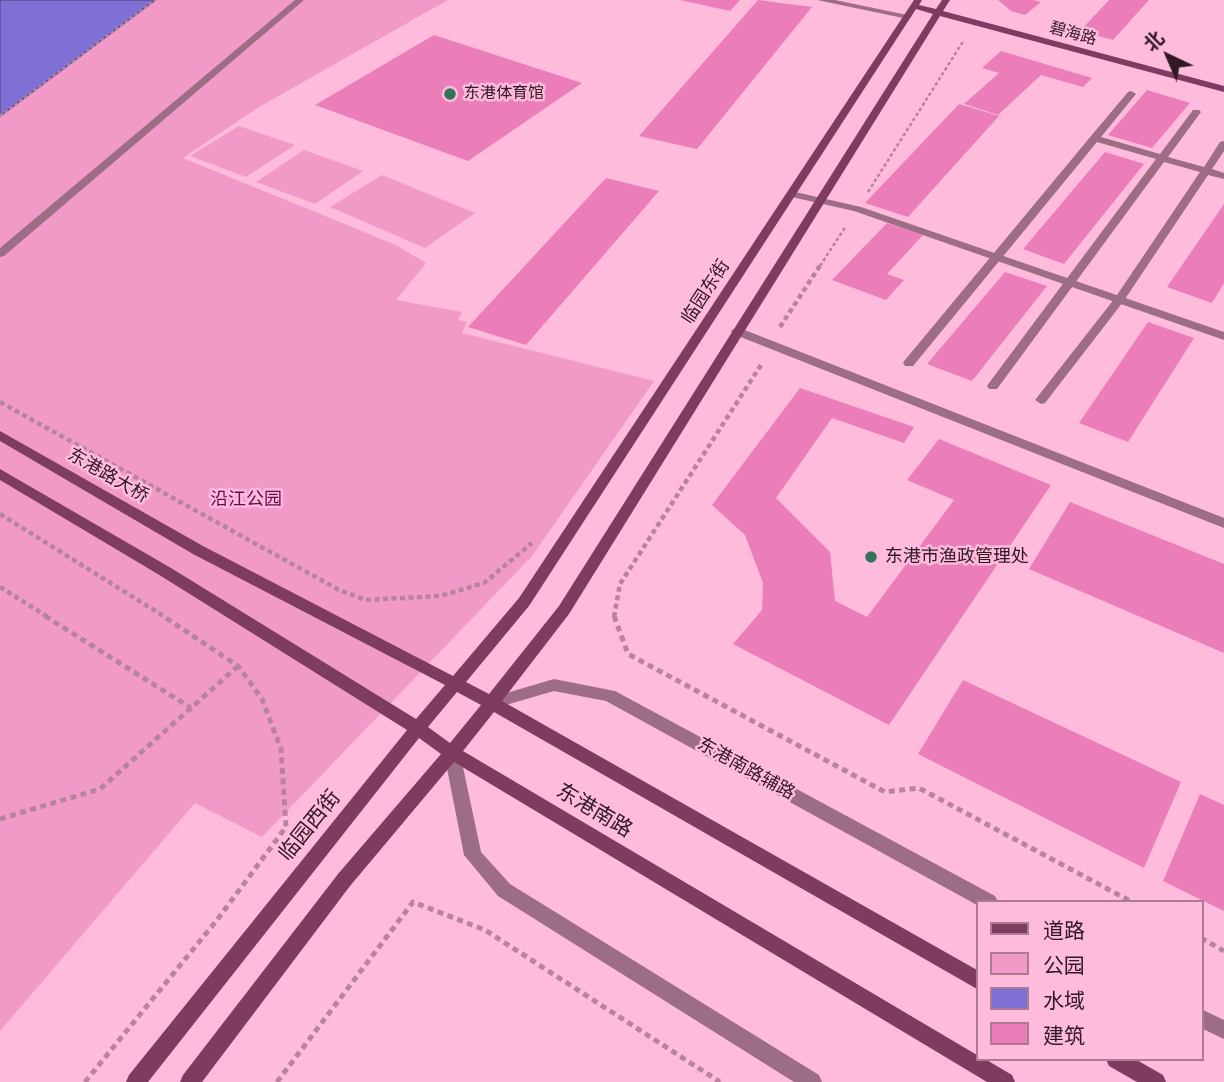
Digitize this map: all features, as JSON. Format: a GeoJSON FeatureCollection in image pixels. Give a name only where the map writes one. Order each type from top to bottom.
{"type":"FeatureCollection","features":[{"type":"Feature","properties":{"kind":"street"},"geometry":{"type":"LineString","coordinates":[[0,254],[300,0]]}},
{"type":"Feature","properties":{"kind":"street"},"geometry":{"type":"LineString","coordinates":[[821,0],[913,7]]}},
{"type":"Feature","properties":{"kind":"street"},"geometry":{"type":"LineString","coordinates":[[190,1082],[344,880],[453,753],[564,610],[946,0]]}},
{"type":"Feature","properties":{"kind":"street","name":"碧海路"},"geometry":{"type":"LineString","coordinates":[[913,7],[1224,89]]}},
{"type":"Feature","properties":{"kind":"street","name":"临园东街"},"geometry":{"type":"LineString","coordinates":[[524,603],[913,7]]}},
{"type":"Feature","properties":{"kind":"street"},"geometry":{"type":"LineString","coordinates":[[909,363],[1130,94]]}},
{"type":"Feature","properties":{"kind":"street"},"geometry":{"type":"LineString","coordinates":[[993,386],[1196,113]]}},
{"type":"Feature","properties":{"kind":"street"},"geometry":{"type":"LineString","coordinates":[[1094,138],[1224,176]]}},
{"type":"Feature","properties":{"kind":"street"},"geometry":{"type":"LineString","coordinates":[[1041,400],[1119,299],[1224,144]]}},
{"type":"Feature","properties":{"kind":"street"},"geometry":{"type":"LineString","coordinates":[[791,194],[857,209],[1224,336]]}},
{"type":"Feature","properties":{"kind":"street"},"geometry":{"type":"LineString","coordinates":[[737,331],[1224,523]]}},
{"type":"Feature","properties":{"kind":"street","name":"东港路大桥"},"geometry":{"type":"LineString","coordinates":[[0,435],[198,550],[455,687]]}},
{"type":"Feature","properties":{"kind":"street","name":"东港南路"},"geometry":{"type":"LineString","coordinates":[[0,474],[166,572],[418,728],[453,753],[1005,1082]]}},
{"type":"Feature","properties":{"kind":"street","name":"临园西街"},"geometry":{"type":"LineString","coordinates":[[136,1082],[418,728],[524,603]]}},
{"type":"Feature","properties":{"kind":"street","name":"东港南路辅路"},"geometry":{"type":"LineString","coordinates":[[492,703],[554,685],[609,695],[985,900]]}},
{"type":"Feature","properties":{"kind":"street"},"geometry":{"type":"LineString","coordinates":[[455,687],[492,703],[976,979]]}},
{"type":"Feature","properties":{"kind":"street"},"geometry":{"type":"LineString","coordinates":[[453,753],[473,855],[504,890],[812,1082]]}},
{"type":"Feature","properties":{"kind":"street"},"geometry":{"type":"LineString","coordinates":[[1203,1019],[1224,1030]]}},
{"type":"Feature","properties":{"kind":"street"},"geometry":{"type":"LineString","coordinates":[[1119,1061],[1156,1082]]}},
{"type":"Feature","properties":{"kind":"path"},"geometry":{"type":"LineString","coordinates":[[0,116],[155,0]]}},
{"type":"Feature","properties":{"kind":"path"},"geometry":{"type":"LineString","coordinates":[[779,330],[962,43],[969,43]]}},
{"type":"Feature","properties":{"kind":"path"},"geometry":{"type":"LineString","coordinates":[[761,365],[620,584],[614,618],[628,653],[885,792],[919,788],[1128,900]]}},
{"type":"Feature","properties":{"kind":"path"},"geometry":{"type":"LineString","coordinates":[[0,402],[339,590],[366,600],[440,596],[484,583],[537,539]]}},
{"type":"Feature","properties":{"kind":"path"},"geometry":{"type":"LineString","coordinates":[[0,514],[132,595],[238,666],[262,699],[281,749],[286,827],[217,920],[85,1082]]}},
{"type":"Feature","properties":{"kind":"path"},"geometry":{"type":"LineString","coordinates":[[0,587],[191,708]]}},
{"type":"Feature","properties":{"kind":"path"},"geometry":{"type":"LineString","coordinates":[[0,820],[100,789],[238,666]]}},
{"type":"Feature","properties":{"kind":"path"},"geometry":{"type":"LineString","coordinates":[[277,1082],[413,902],[485,930],[720,1082]]}},
{"type":"Feature","properties":{"kind":"path"},"geometry":{"type":"LineString","coordinates":[[1203,940],[1224,951]]}},
{"type":"Feature","properties":{"kind":"green space","name":"沿江公园"},"geometry":{"type":"Polygon","coordinates":[[[155,0],[448,0],[259,107],[183,158],[396,245],[426,263],[396,300],[462,312],[458,320],[467,322],[462,333],[654,381],[532,556],[262,837],[195,803],[0,1031],[0,116],[155,0]]]}},
{"type":"Feature","properties":{"kind":"green space"},"geometry":{"type":"Polygon","coordinates":[[[239,126],[295,145],[246,177],[190,156],[239,126]]]}},
{"type":"Feature","properties":{"kind":"green space"},"geometry":{"type":"Polygon","coordinates":[[[304,150],[363,171],[315,204],[256,182],[304,150]]]}},
{"type":"Feature","properties":{"kind":"green space"},"geometry":{"type":"Polygon","coordinates":[[[382,175],[475,213],[425,248],[330,207],[382,175]]]}},
{"type":"Feature","properties":{"kind":"water"},"geometry":{"type":"Polygon","coordinates":[[[0,0],[155,0],[0,116],[0,0]]]}},
{"type":"Feature","properties":{"kind":"building"},"geometry":{"type":"Polygon","coordinates":[[[680,0],[740,0],[730,11],[680,0]]]}},
{"type":"Feature","properties":{"kind":"building"},"geometry":{"type":"Polygon","coordinates":[[[758,0],[812,7],[697,149],[639,136],[758,0]]]}},
{"type":"Feature","properties":{"kind":"building"},"geometry":{"type":"Polygon","coordinates":[[[998,0],[1041,2],[1025,15],[1011,11],[998,0]]]}},
{"type":"Feature","properties":{"kind":"building"},"geometry":{"type":"Polygon","coordinates":[[[1109,0],[1149,0],[1113,40],[1080,31],[1109,0]]]}},
{"type":"Feature","properties":{"kind":"building","name":"东港体育馆"},"geometry":{"type":"Polygon","coordinates":[[[434,35],[582,83],[468,161],[315,105],[434,35]]]}},
{"type":"Feature","properties":{"kind":"building"},"geometry":{"type":"Polygon","coordinates":[[[1001,51],[1092,78],[1083,87],[1041,75],[998,115],[964,104],[999,73],[982,68],[1001,51]]]}},
{"type":"Feature","properties":{"kind":"building"},"geometry":{"type":"Polygon","coordinates":[[[1147,90],[1190,103],[1152,148],[1108,135],[1147,90]]]}},
{"type":"Feature","properties":{"kind":"building"},"geometry":{"type":"Polygon","coordinates":[[[959,104],[999,116],[908,217],[865,203],[959,104]]]}},
{"type":"Feature","properties":{"kind":"building"},"geometry":{"type":"Polygon","coordinates":[[[1105,152],[1144,164],[1064,264],[1023,249],[1105,152]]]}},
{"type":"Feature","properties":{"kind":"building"},"geometry":{"type":"Polygon","coordinates":[[[606,178],[659,191],[526,345],[468,327],[606,178]]]}},
{"type":"Feature","properties":{"kind":"building"},"geometry":{"type":"Polygon","coordinates":[[[1224,204],[1224,283],[1212,303],[1167,287],[1224,204]]]}},
{"type":"Feature","properties":{"kind":"building"},"geometry":{"type":"Polygon","coordinates":[[[887,223],[923,235],[887,274],[904,280],[886,300],[832,280],[887,223]]]}},
{"type":"Feature","properties":{"kind":"building"},"geometry":{"type":"Polygon","coordinates":[[[1005,272],[1047,286],[972,381],[927,364],[1005,272]]]}},
{"type":"Feature","properties":{"kind":"building"},"geometry":{"type":"Polygon","coordinates":[[[1148,322],[1194,338],[1128,442],[1079,423],[1148,322]]]}},
{"type":"Feature","properties":{"kind":"building"},"geometry":{"type":"Polygon","coordinates":[[[800,388],[914,427],[904,443],[832,418],[776,498],[830,552],[835,601],[867,617],[954,500],[907,480],[939,439],[1051,485],[889,725],[733,644],[762,610],[763,583],[745,535],[712,505],[800,388]]]}},
{"type":"Feature","properties":{"kind":"building"},"geometry":{"type":"Polygon","coordinates":[[[1070,502],[1224,564],[1224,653],[1029,569],[1070,502]]]}},
{"type":"Feature","properties":{"kind":"building"},"geometry":{"type":"Polygon","coordinates":[[[963,680],[1181,782],[1144,868],[918,754],[963,680]]]}},
{"type":"Feature","properties":{"kind":"building"},"geometry":{"type":"Polygon","coordinates":[[[1200,794],[1224,805],[1224,911],[1163,881],[1200,794]]]}},
{"type":"Feature","properties":{"kind":"place","name":"东港体育馆"},"geometry":{"type":"Point","coordinates":[450,94]}},
{"type":"Feature","properties":{"kind":"place","name":"东港市渔政管理处"},"geometry":{"type":"Point","coordinates":[871,557]}}]}
